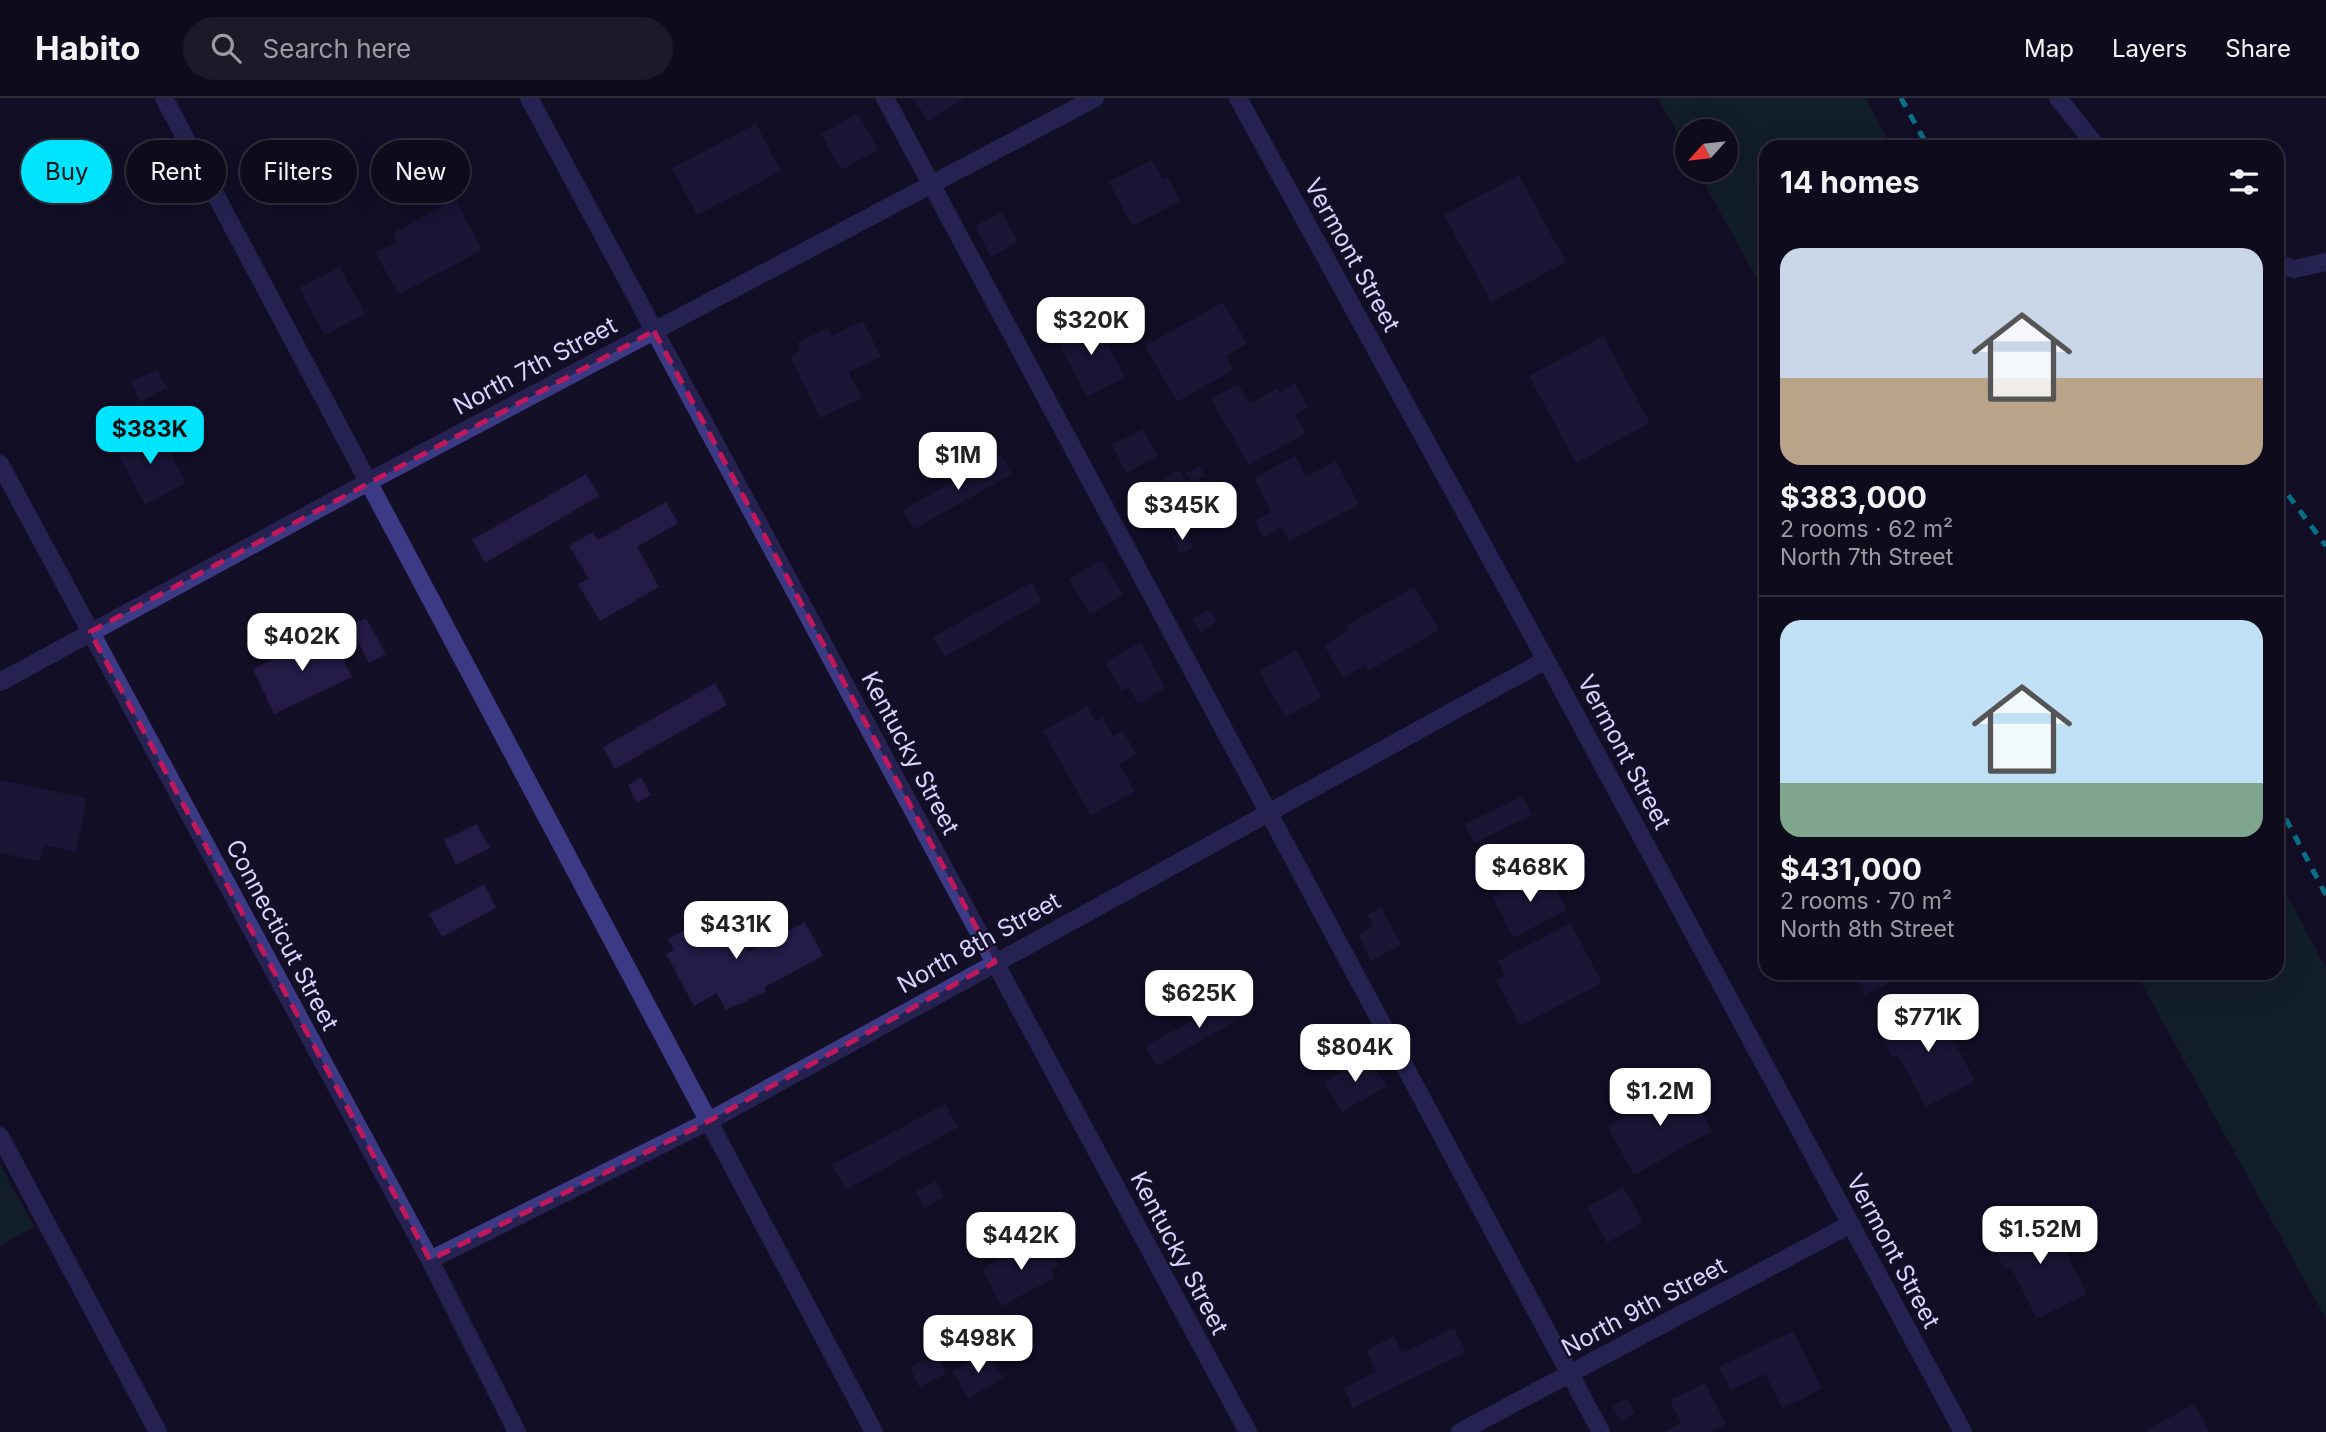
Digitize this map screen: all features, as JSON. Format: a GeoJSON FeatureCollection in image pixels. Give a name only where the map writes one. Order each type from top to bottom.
{"type":"FeatureCollection","features":[{"type":"Feature","properties":{"kind":"street"},"geometry":{"type":"LineString","coordinates":[[164,98],[874,1432]]}},
{"type":"Feature","properties":{"kind":"street","name":"Kentucky Street"},"geometry":{"type":"LineString","coordinates":[[529,98],[1248,1432]]}},
{"type":"Feature","properties":{"kind":"street"},"geometry":{"type":"LineString","coordinates":[[885,98],[1601,1432]]}},
{"type":"Feature","properties":{"kind":"street","name":"North 7th Street"},"geometry":{"type":"LineString","coordinates":[[0,682],[368,482],[1095,98]]}},
{"type":"Feature","properties":{"kind":"street","name":"Vermont Street"},"geometry":{"type":"LineString","coordinates":[[1238,98],[1546,660],[1962,1432]]}},
{"type":"Feature","properties":{"kind":"street"},"geometry":{"type":"LineString","coordinates":[[2059,98],[2092,140]]}},
{"type":"Feature","properties":{"kind":"street"},"geometry":{"type":"LineString","coordinates":[[2284,265],[2294,269],[2326,261]]}},
{"type":"Feature","properties":{"kind":"street","name":"Connecticut Street"},"geometry":{"type":"LineString","coordinates":[[0,464],[430,1261],[517,1432]]}},
{"type":"Feature","properties":{"kind":"street","name":"North 8th Street"},"geometry":{"type":"LineString","coordinates":[[430,1261],[709,1121],[1546,660]]}},
{"type":"Feature","properties":{"kind":"street"},"geometry":{"type":"LineString","coordinates":[[0,1136],[158,1432]]}},
{"type":"Feature","properties":{"kind":"street","name":"North 9th Street"},"geometry":{"type":"LineString","coordinates":[[1460,1432],[1851,1224]]}},
{"type":"Feature","properties":{"kind":"highlighted area"},"geometry":{"type":"Polygon","coordinates":[[[654,331],[995,962],[709,1121],[430,1260],[90,632],[654,331]]]}},
{"type":"Feature","properties":{"kind":"green space"},"geometry":{"type":"Polygon","coordinates":[[[1658,98],[1866,98],[1887,140],[1759,140],[1759,282],[1704,182],[1738,182],[1738,119],[1675,119],[1675,129],[1658,98]]]}},
{"type":"Feature","properties":{"kind":"green space"},"geometry":{"type":"Polygon","coordinates":[[[2284,889],[2326,968],[2326,1319],[2140,980],[2284,980],[2284,889]]]}},
{"type":"Feature","properties":{"kind":"green space"},"geometry":{"type":"Polygon","coordinates":[[[0,1164],[34,1227],[0,1246],[0,1164]]]}},
{"type":"Feature","properties":{"kind":"building"},"geometry":{"type":"Polygon","coordinates":[[[913,98],[965,98],[928,121],[913,98]]]}},
{"type":"Feature","properties":{"kind":"building"},"geometry":{"type":"Polygon","coordinates":[[[858,113],[878,150],[841,170],[821,134],[858,113]]]}},
{"type":"Feature","properties":{"kind":"building"},"geometry":{"type":"Polygon","coordinates":[[[756,124],[781,171],[697,215],[672,168],[756,124]]]}},
{"type":"Feature","properties":{"kind":"building"},"geometry":{"type":"Polygon","coordinates":[[[1152,160],[1163,180],[1168,177],[1180,201],[1132,226],[1109,182],[1152,160]]]}},
{"type":"Feature","properties":{"kind":"building"},"geometry":{"type":"Polygon","coordinates":[[[1519,175],[1566,262],[1491,302],[1444,215],[1519,175]]]}},
{"type":"Feature","properties":{"kind":"building"},"geometry":{"type":"Polygon","coordinates":[[[449,203],[458,203],[482,250],[398,295],[376,253],[397,242],[393,233],[449,203]]]}},
{"type":"Feature","properties":{"kind":"building"},"geometry":{"type":"Polygon","coordinates":[[[1002,212],[1018,242],[991,257],[975,226],[1002,212]]]}},
{"type":"Feature","properties":{"kind":"building"},"geometry":{"type":"Polygon","coordinates":[[[340,267],[365,314],[325,335],[299,288],[340,267]]]}},
{"type":"Feature","properties":{"kind":"building"},"geometry":{"type":"Polygon","coordinates":[[[1223,302],[1247,344],[1226,356],[1233,370],[1177,402],[1145,346],[1223,302]]]}},
{"type":"Feature","properties":{"kind":"building"},"geometry":{"type":"Polygon","coordinates":[[[1094,317],[1125,377],[1087,397],[1056,338],[1094,317]]]}},
{"type":"Feature","properties":{"kind":"building"},"geometry":{"type":"Polygon","coordinates":[[[863,321],[881,357],[849,372],[862,398],[820,418],[790,356],[801,350],[797,343],[827,328],[831,336],[863,321]]]}},
{"type":"Feature","properties":{"kind":"building"},"geometry":{"type":"Polygon","coordinates":[[[1603,336],[1650,423],[1576,463],[1529,376],[1603,336]]]}},
{"type":"Feature","properties":{"kind":"building"},"geometry":{"type":"Polygon","coordinates":[[[157,369],[167,388],[140,402],[131,382],[157,369]]]}},
{"type":"Feature","properties":{"kind":"building"},"geometry":{"type":"Polygon","coordinates":[[[1295,383],[1308,407],[1295,414],[1306,433],[1249,465],[1211,399],[1238,384],[1250,404],[1277,388],[1279,392],[1295,383]]]}},
{"type":"Feature","properties":{"kind":"building"},"geometry":{"type":"Polygon","coordinates":[[[156,427],[186,483],[145,505],[115,448],[156,427]]]}},
{"type":"Feature","properties":{"kind":"building"},"geometry":{"type":"Polygon","coordinates":[[[1143,429],[1158,456],[1126,473],[1112,445],[1143,429]]]}},
{"type":"Feature","properties":{"kind":"building"},"geometry":{"type":"Polygon","coordinates":[[[1001,455],[1012,474],[914,529],[903,510],[1001,455]]]}},
{"type":"Feature","properties":{"kind":"building"},"geometry":{"type":"Polygon","coordinates":[[[1295,456],[1306,477],[1336,461],[1359,505],[1289,541],[1282,527],[1263,538],[1255,521],[1271,512],[1254,478],[1295,456]]]}},
{"type":"Feature","properties":{"kind":"building"},"geometry":{"type":"Polygon","coordinates":[[[1199,466],[1205,476],[1192,483],[1186,474],[1199,466]]]}},
{"type":"Feature","properties":{"kind":"building"},"geometry":{"type":"Polygon","coordinates":[[[1180,470],[1195,497],[1148,522],[1133,496],[1180,470]]]}},
{"type":"Feature","properties":{"kind":"building"},"geometry":{"type":"Polygon","coordinates":[[[586,474],[599,496],[485,563],[472,540],[586,474]]]}},
{"type":"Feature","properties":{"kind":"building"},"geometry":{"type":"Polygon","coordinates":[[[666,502],[678,523],[637,547],[659,587],[600,621],[578,584],[589,579],[569,546],[593,532],[598,540],[666,502]]]}},
{"type":"Feature","properties":{"kind":"building"},"geometry":{"type":"Polygon","coordinates":[[[1183,530],[1193,548],[1182,554],[1172,536],[1183,530]]]}},
{"type":"Feature","properties":{"kind":"building"},"geometry":{"type":"Polygon","coordinates":[[[1102,560],[1123,595],[1090,614],[1069,579],[1102,560]]]}},
{"type":"Feature","properties":{"kind":"building"},"geometry":{"type":"Polygon","coordinates":[[[1032,582],[1042,602],[944,657],[933,637],[1032,582]]]}},
{"type":"Feature","properties":{"kind":"building"},"geometry":{"type":"Polygon","coordinates":[[[1414,587],[1439,630],[1368,671],[1365,665],[1343,678],[1324,645],[1349,630],[1346,626],[1414,587]]]}},
{"type":"Feature","properties":{"kind":"building"},"geometry":{"type":"Polygon","coordinates":[[[1210,609],[1217,621],[1200,632],[1192,619],[1210,609]]]}},
{"type":"Feature","properties":{"kind":"building"},"geometry":{"type":"Polygon","coordinates":[[[366,618],[386,654],[369,663],[350,626],[366,618]]]}},
{"type":"Feature","properties":{"kind":"building"},"geometry":{"type":"Polygon","coordinates":[[[330,633],[352,677],[274,714],[253,669],[330,633]]]}},
{"type":"Feature","properties":{"kind":"building"},"geometry":{"type":"Polygon","coordinates":[[[1141,642],[1165,688],[1138,704],[1129,687],[1121,691],[1105,662],[1141,642]]]}},
{"type":"Feature","properties":{"kind":"building"},"geometry":{"type":"Polygon","coordinates":[[[1296,650],[1322,697],[1285,717],[1259,671],[1296,650]]]}},
{"type":"Feature","properties":{"kind":"building"},"geometry":{"type":"Polygon","coordinates":[[[715,683],[727,705],[615,769],[603,747],[715,683]]]}},
{"type":"Feature","properties":{"kind":"building"},"geometry":{"type":"Polygon","coordinates":[[[1087,706],[1096,722],[1103,717],[1113,736],[1123,731],[1136,754],[1119,764],[1135,791],[1091,816],[1043,731],[1087,706]]]}},
{"type":"Feature","properties":{"kind":"building"},"geometry":{"type":"Polygon","coordinates":[[[641,777],[651,795],[637,803],[628,785],[641,777]]]}},
{"type":"Feature","properties":{"kind":"building"},"geometry":{"type":"Polygon","coordinates":[[[0,780],[87,798],[76,852],[44,845],[40,861],[0,853],[0,780]]]}},
{"type":"Feature","properties":{"kind":"building"},"geometry":{"type":"Polygon","coordinates":[[[1523,796],[1532,815],[1474,843],[1465,824],[1523,796]]]}},
{"type":"Feature","properties":{"kind":"building"},"geometry":{"type":"Polygon","coordinates":[[[477,824],[490,848],[456,865],[444,840],[477,824]]]}},
{"type":"Feature","properties":{"kind":"building"},"geometry":{"type":"Polygon","coordinates":[[[1546,870],[1567,910],[1513,938],[1493,897],[1546,870]]]}},
{"type":"Feature","properties":{"kind":"building"},"geometry":{"type":"Polygon","coordinates":[[[484,884],[496,908],[442,937],[429,914],[484,884]]]}},
{"type":"Feature","properties":{"kind":"building"},"geometry":{"type":"Polygon","coordinates":[[[1381,907],[1401,945],[1371,961],[1358,935],[1373,926],[1367,915],[1381,907]]]}},
{"type":"Feature","properties":{"kind":"building"},"geometry":{"type":"Polygon","coordinates":[[[731,918],[749,952],[805,922],[823,956],[765,987],[766,991],[726,1010],[717,993],[694,1006],[666,954],[674,950],[668,939],[703,920],[708,930],[731,918]]]}},
{"type":"Feature","properties":{"kind":"building"},"geometry":{"type":"Polygon","coordinates":[[[1571,923],[1602,983],[1520,1026],[1496,980],[1505,975],[1498,961],[1571,923]]]}},
{"type":"Feature","properties":{"kind":"building"},"geometry":{"type":"Polygon","coordinates":[[[1857,980],[1894,980],[1865,995],[1857,980]]]}},
{"type":"Feature","properties":{"kind":"building"},"geometry":{"type":"Polygon","coordinates":[[[1245,993],[1254,1011],[1156,1066],[1145,1046],[1245,993]]]}},
{"type":"Feature","properties":{"kind":"building"},"geometry":{"type":"Polygon","coordinates":[[[1933,1001],[1975,1081],[1926,1107],[1898,1055],[1892,1058],[1878,1030],[1933,1001]]]}},
{"type":"Feature","properties":{"kind":"building"},"geometry":{"type":"Polygon","coordinates":[[[1368,1056],[1387,1086],[1342,1112],[1324,1082],[1368,1056]]]}},
{"type":"Feature","properties":{"kind":"building"},"geometry":{"type":"Polygon","coordinates":[[[1686,1083],[1712,1131],[1634,1175],[1608,1127],[1624,1117],[1623,1114],[1686,1083]]]}},
{"type":"Feature","properties":{"kind":"building"},"geometry":{"type":"Polygon","coordinates":[[[945,1104],[958,1127],[846,1190],[832,1165],[945,1104]]]}},
{"type":"Feature","properties":{"kind":"building"},"geometry":{"type":"Polygon","coordinates":[[[936,1181],[944,1197],[924,1208],[915,1192],[936,1181]]]}},
{"type":"Feature","properties":{"kind":"building"},"geometry":{"type":"Polygon","coordinates":[[[1623,1187],[1643,1222],[1607,1243],[1587,1207],[1623,1187]]]}},
{"type":"Feature","properties":{"kind":"building"},"geometry":{"type":"Polygon","coordinates":[[[2045,1213],[2087,1294],[2037,1319],[2011,1267],[2005,1270],[1990,1241],[2045,1213]]]}},
{"type":"Feature","properties":{"kind":"building"},"geometry":{"type":"Polygon","coordinates":[[[1035,1241],[1038,1247],[1046,1243],[1059,1265],[1051,1269],[1055,1278],[1001,1306],[982,1268],[1035,1241]]]}},
{"type":"Feature","properties":{"kind":"building"},"geometry":{"type":"Polygon","coordinates":[[[1454,1328],[1466,1352],[1353,1408],[1344,1388],[1376,1372],[1366,1350],[1394,1336],[1402,1353],[1454,1328]]]}},
{"type":"Feature","properties":{"kind":"building"},"geometry":{"type":"Polygon","coordinates":[[[1793,1331],[1822,1389],[1782,1408],[1765,1374],[1731,1390],[1719,1367],[1793,1331]]]}},
{"type":"Feature","properties":{"kind":"building"},"geometry":{"type":"Polygon","coordinates":[[[988,1351],[1003,1378],[968,1399],[953,1371],[988,1351]]]}},
{"type":"Feature","properties":{"kind":"building"},"geometry":{"type":"Polygon","coordinates":[[[937,1354],[946,1374],[919,1387],[910,1367],[937,1354]]]}},
{"type":"Feature","properties":{"kind":"building"},"geometry":{"type":"Polygon","coordinates":[[[1705,1383],[1726,1424],[1711,1432],[1663,1432],[1681,1423],[1670,1400],[1705,1383]]]}},
{"type":"Feature","properties":{"kind":"building"},"geometry":{"type":"Polygon","coordinates":[[[1627,1398],[1635,1413],[1621,1421],[1612,1406],[1627,1398]]]}},
{"type":"Feature","properties":{"kind":"building"},"geometry":{"type":"Polygon","coordinates":[[[2194,1404],[2210,1432],[2143,1432],[2194,1404]]]}},
{"type":"Feature","properties":{"kind":"railway"},"geometry":{"type":"LineString","coordinates":[[1901,98],[1924,140]]}},
{"type":"Feature","properties":{"kind":"railway"},"geometry":{"type":"LineString","coordinates":[[2284,489],[2326,546]]}},
{"type":"Feature","properties":{"kind":"railway"},"geometry":{"type":"LineString","coordinates":[[2284,815],[2326,895]]}}]}
